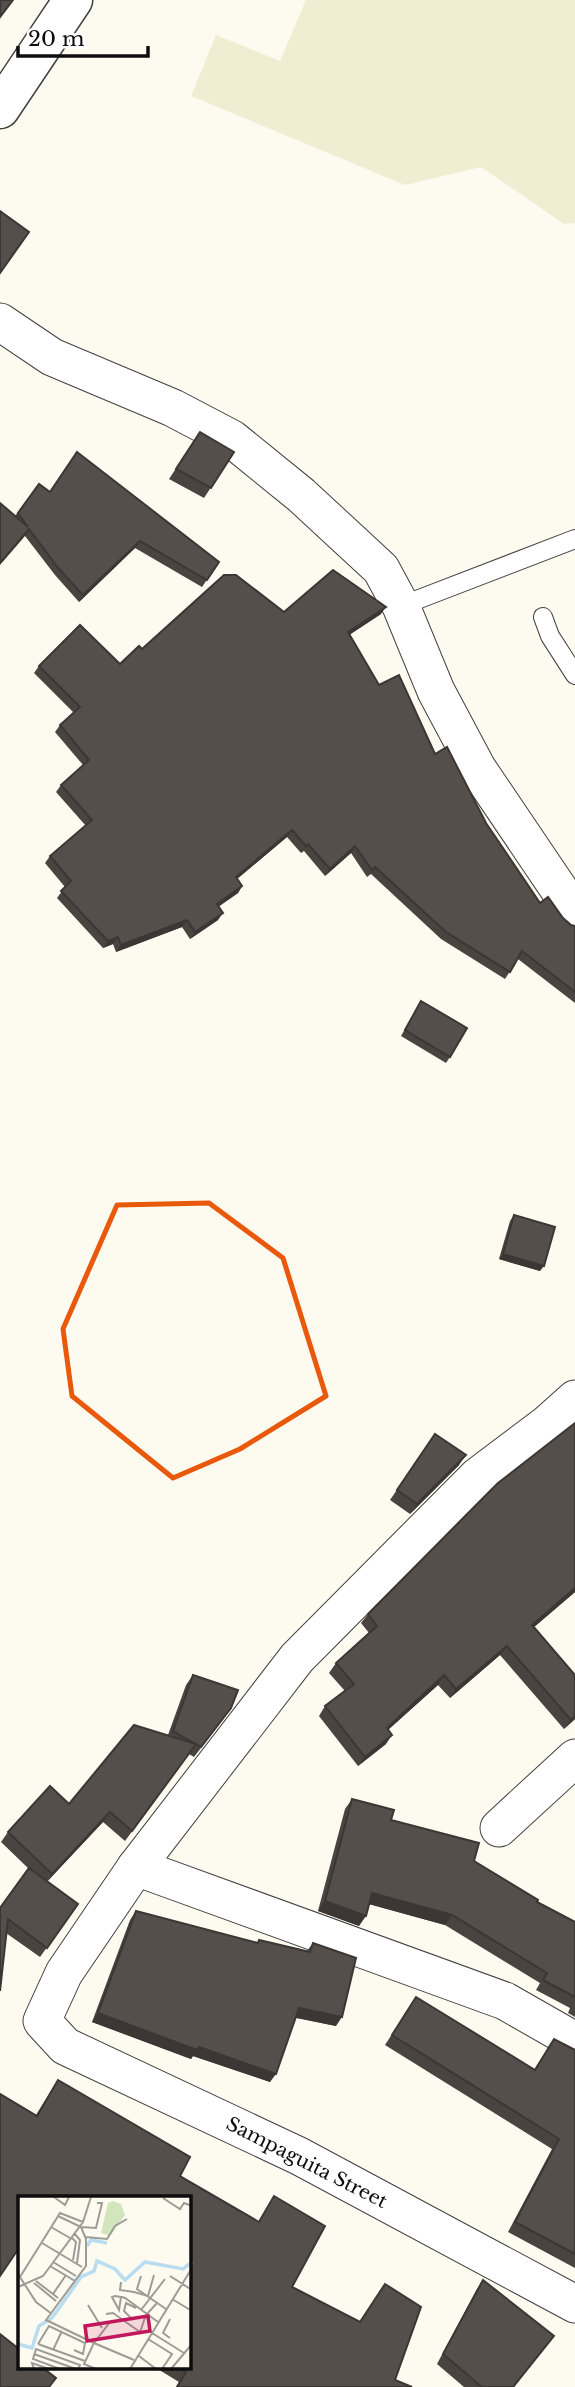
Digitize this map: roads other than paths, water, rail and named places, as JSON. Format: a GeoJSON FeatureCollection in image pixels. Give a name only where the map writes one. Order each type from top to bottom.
{"type":"FeatureCollection","features":[{"type":"Feature","properties":{"kind":"street"},"geometry":{"type":"LineString","coordinates":[[0,109],[73,0]]}},
{"type":"Feature","properties":{"kind":"street"},"geometry":{"type":"LineString","coordinates":[[0,323],[52,358],[173,408],[232,439],[301,495],[381,569],[401,606],[436,691],[477,768],[575,912]]}},
{"type":"Feature","properties":{"kind":"street"},"geometry":{"type":"LineString","coordinates":[[575,1399],[547,1424],[478,1476],[297,1658],[136,1867],[505,2001],[575,2041]]}},
{"type":"Feature","properties":{"kind":"street"},"geometry":{"type":"LineString","coordinates":[[499,1828],[560,1792],[575,1758]]}},
{"type":"Feature","properties":{"kind":"street","name":"Sampaguita Street"},"geometry":{"type":"LineString","coordinates":[[136,1867],[64,1973],[42,2021],[65,2046],[299,2156],[575,2304]]}},
{"type":"Feature","properties":{"kind":"lane"},"geometry":{"type":"LineString","coordinates":[[401,606],[575,539]]}},
{"type":"Feature","properties":{"kind":"lane"},"geometry":{"type":"LineString","coordinates":[[543,617],[550,636],[575,675]]}}]}
